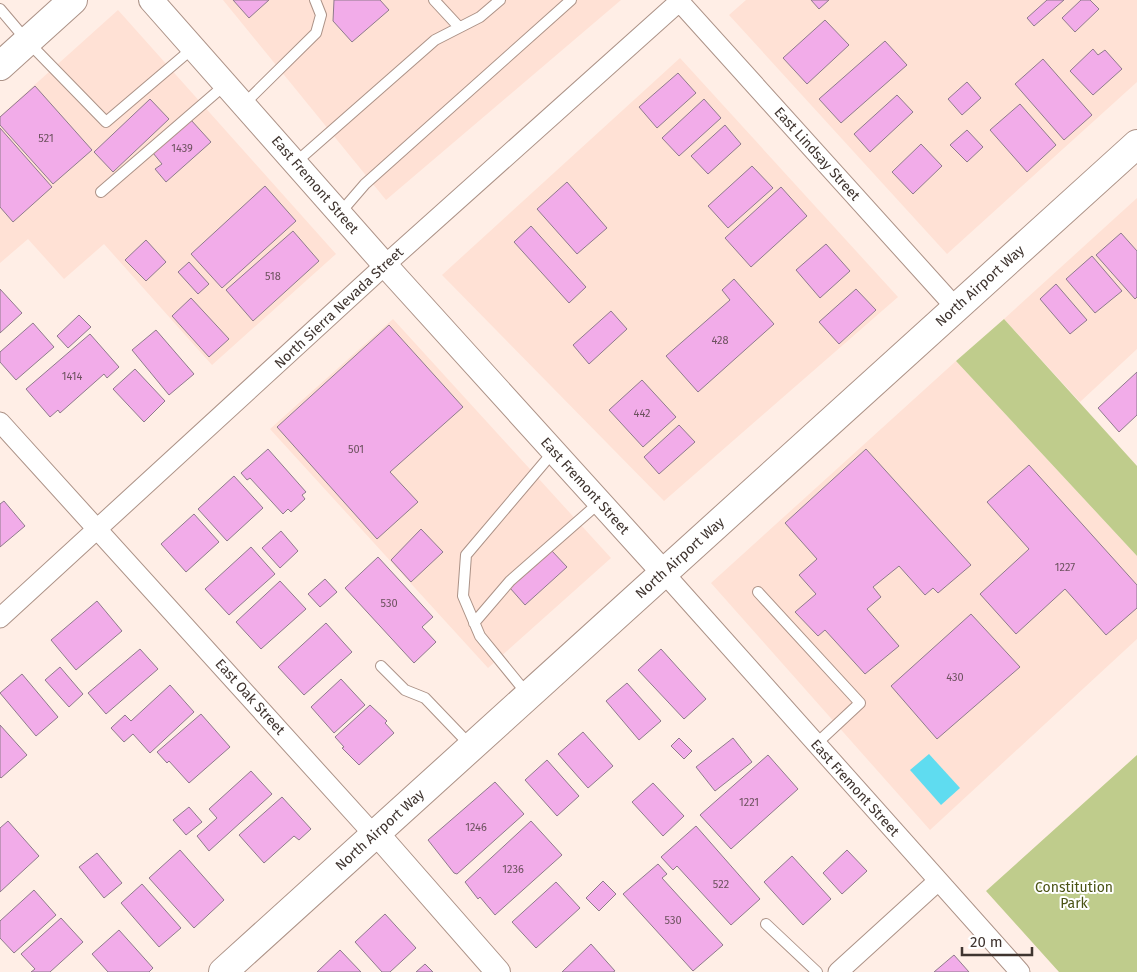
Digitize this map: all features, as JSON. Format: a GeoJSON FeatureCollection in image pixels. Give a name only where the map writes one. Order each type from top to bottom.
{"type":"FeatureCollection","features":[{"type":"Feature","properties":{"kind":"main road"},"geometry":{"type":"LineString","coordinates":[[0,66],[73,0]]}},
{"type":"Feature","properties":{"kind":"main road","name":"North Airport Way"},"geometry":{"type":"LineString","coordinates":[[223,972],[1137,144]]}},
{"type":"Feature","properties":{"kind":"street","name":"East Fremont Street"},"geometry":{"type":"LineString","coordinates":[[151,0],[385,265],[664,573],[1020,972]]}},
{"type":"Feature","properties":{"kind":"street","name":"North Sierra Nevada Street"},"geometry":{"type":"LineString","coordinates":[[0,618],[385,265],[680,1]]}},
{"type":"Feature","properties":{"kind":"street","name":"East Lindsay Street"},"geometry":{"type":"LineString","coordinates":[[680,1],[956,308]]}},
{"type":"Feature","properties":{"kind":"street","name":"East Oak Street"},"geometry":{"type":"LineString","coordinates":[[0,422],[99,529],[374,835],[384,843],[498,972]]}},
{"type":"Feature","properties":{"kind":"street"},"geometry":{"type":"LineString","coordinates":[[838,972],[938,881]]}},
{"type":"Feature","properties":{"kind":"lane"},"geometry":{"type":"LineString","coordinates":[[244,104],[316,32],[322,15],[315,0]]}},
{"type":"Feature","properties":{"kind":"lane"},"geometry":{"type":"LineString","coordinates":[[434,0],[459,27]]}},
{"type":"Feature","properties":{"kind":"lane"},"geometry":{"type":"LineString","coordinates":[[295,163],[435,40],[480,17],[500,0]]}},
{"type":"Feature","properties":{"kind":"lane"},"geometry":{"type":"LineString","coordinates":[[340,213],[365,184],[571,0]]}},
{"type":"Feature","properties":{"kind":"lane"},"geometry":{"type":"LineString","coordinates":[[0,9],[28,42],[106,122],[193,48]]}},
{"type":"Feature","properties":{"kind":"lane"},"geometry":{"type":"LineString","coordinates":[[101,192],[226,84]]}},
{"type":"Feature","properties":{"kind":"lane"},"geometry":{"type":"LineString","coordinates":[[528,696],[480,636],[474,623],[463,596],[466,555],[554,451]]}},
{"type":"Feature","properties":{"kind":"lane"},"geometry":{"type":"LineString","coordinates":[[474,623],[510,581],[600,502]]}},
{"type":"Feature","properties":{"kind":"lane"},"geometry":{"type":"LineString","coordinates":[[758,592],[860,703],[816,744]]}},
{"type":"Feature","properties":{"kind":"lane"},"geometry":{"type":"LineString","coordinates":[[382,666],[406,690],[425,698],[472,747]]}},
{"type":"Feature","properties":{"kind":"lane"},"geometry":{"type":"LineString","coordinates":[[766,924],[817,972]]}},
{"type":"Feature","properties":{"kind":"shaded area"},"geometry":{"type":"Polygon","coordinates":[[[223,0],[621,0],[386,200],[223,0]]]}},
{"type":"Feature","properties":{"kind":"shaded area"},"geometry":{"type":"Polygon","coordinates":[[[746,0],[1137,0],[1137,82],[947,254],[729,15],[746,0]]]}},
{"type":"Feature","properties":{"kind":"shaded area"},"geometry":{"type":"Polygon","coordinates":[[[118,10],[336,254],[212,365],[104,244],[64,279],[28,239],[0,263],[0,116],[118,10]]]}},
{"type":"Feature","properties":{"kind":"shaded area"},"geometry":{"type":"Polygon","coordinates":[[[680,58],[898,297],[664,501],[442,275],[680,58]]]}},
{"type":"Feature","properties":{"kind":"shaded area"},"geometry":{"type":"Polygon","coordinates":[[[1137,198],[1137,349],[1080,402],[1004,319],[1137,198]]]}},
{"type":"Feature","properties":{"kind":"shaded area"},"geometry":{"type":"Polygon","coordinates":[[[393,319],[611,558],[488,668],[270,429],[393,319]]]}},
{"type":"Feature","properties":{"kind":"shaded area"},"geometry":{"type":"Polygon","coordinates":[[[956,361],[1137,556],[1137,639],[930,830],[711,583],[956,361]]]}},
{"type":"Feature","properties":{"kind":"green space"},"geometry":{"type":"Polygon","coordinates":[[[1004,319],[1137,466],[1137,556],[956,361],[1004,319]]]}},
{"type":"Feature","properties":{"kind":"green space","name":"Constitution Park"},"geometry":{"type":"Polygon","coordinates":[[[1137,755],[1137,972],[1059,972],[986,891],[1137,755]]]}},
{"type":"Feature","properties":{"kind":"water"},"geometry":{"type":"Polygon","coordinates":[[[929,754],[960,788],[941,805],[910,770],[929,754]]]}},
{"type":"Feature","properties":{"kind":"building"},"geometry":{"type":"Polygon","coordinates":[[[233,0],[269,0],[249,18],[233,0]]]}},
{"type":"Feature","properties":{"kind":"building"},"geometry":{"type":"Polygon","coordinates":[[[334,0],[380,0],[389,10],[352,42],[333,21],[334,0]]]}},
{"type":"Feature","properties":{"kind":"building"},"geometry":{"type":"Polygon","coordinates":[[[811,0],[829,0],[819,9],[811,0]]]}},
{"type":"Feature","properties":{"kind":"building"},"geometry":{"type":"Polygon","coordinates":[[[1047,0],[1064,0],[1034,26],[1027,18],[1047,0]]]}},
{"type":"Feature","properties":{"kind":"building"},"geometry":{"type":"Polygon","coordinates":[[[1081,0],[1090,0],[1099,9],[1075,32],[1062,18],[1081,0]]]}},
{"type":"Feature","properties":{"kind":"building"},"geometry":{"type":"Polygon","coordinates":[[[825,20],[849,45],[807,84],[783,58],[825,20]]]}},
{"type":"Feature","properties":{"kind":"building"},"geometry":{"type":"Polygon","coordinates":[[[885,41],[907,65],[841,123],[819,99],[885,41]]]}},
{"type":"Feature","properties":{"kind":"building"},"geometry":{"type":"Polygon","coordinates":[[[1093,49],[1098,55],[1105,50],[1122,69],[1093,95],[1070,71],[1093,49]]]}},
{"type":"Feature","properties":{"kind":"building"},"geometry":{"type":"Polygon","coordinates":[[[1043,59],[1092,115],[1064,140],[1015,84],[1043,59]]]}},
{"type":"Feature","properties":{"kind":"building"},"geometry":{"type":"Polygon","coordinates":[[[678,73],[696,93],[657,128],[639,107],[678,73]]]}},
{"type":"Feature","properties":{"kind":"building"},"geometry":{"type":"Polygon","coordinates":[[[967,82],[981,98],[962,115],[948,99],[967,82]]]}},
{"type":"Feature","properties":{"kind":"building"},"geometry":{"type":"Polygon","coordinates":[[[35,86],[92,150],[53,184],[0,125],[0,117],[35,86]]]}},
{"type":"Feature","properties":{"kind":"building"},"geometry":{"type":"Polygon","coordinates":[[[897,95],[913,112],[870,152],[854,134],[897,95]]]}},
{"type":"Feature","properties":{"kind":"building"},"geometry":{"type":"Polygon","coordinates":[[[150,99],[169,119],[113,172],[94,152],[150,99]]]}},
{"type":"Feature","properties":{"kind":"building"},"geometry":{"type":"Polygon","coordinates":[[[704,99],[721,118],[679,156],[662,138],[704,99]]]}},
{"type":"Feature","properties":{"kind":"building"},"geometry":{"type":"Polygon","coordinates":[[[1020,104],[1056,145],[1027,172],[990,130],[1020,104]]]}},
{"type":"Feature","properties":{"kind":"building"},"geometry":{"type":"Polygon","coordinates":[[[191,120],[211,142],[166,182],[155,169],[162,164],[153,153],[191,120]]]}},
{"type":"Feature","properties":{"kind":"building"},"geometry":{"type":"Polygon","coordinates":[[[725,125],[741,144],[708,174],[691,156],[725,125]]]}},
{"type":"Feature","properties":{"kind":"building"},"geometry":{"type":"Polygon","coordinates":[[[0,128],[52,187],[13,222],[0,207],[0,128]]]}},
{"type":"Feature","properties":{"kind":"building"},"geometry":{"type":"Polygon","coordinates":[[[967,130],[983,147],[967,162],[950,145],[967,130]]]}},
{"type":"Feature","properties":{"kind":"building"},"geometry":{"type":"Polygon","coordinates":[[[921,144],[942,166],[913,194],[892,172],[921,144]]]}},
{"type":"Feature","properties":{"kind":"building"},"geometry":{"type":"Polygon","coordinates":[[[752,166],[773,188],[728,228],[708,206],[752,166]]]}},
{"type":"Feature","properties":{"kind":"building"},"geometry":{"type":"Polygon","coordinates":[[[567,182],[607,228],[577,254],[537,209],[567,182]]]}},
{"type":"Feature","properties":{"kind":"building"},"geometry":{"type":"Polygon","coordinates":[[[265,186],[296,221],[222,288],[191,254],[265,186]]]}},
{"type":"Feature","properties":{"kind":"building"},"geometry":{"type":"Polygon","coordinates":[[[781,187],[807,216],[751,267],[725,238],[781,187]]]}},
{"type":"Feature","properties":{"kind":"building"},"geometry":{"type":"Polygon","coordinates":[[[531,226],[586,287],[569,303],[514,242],[531,226]]]}},
{"type":"Feature","properties":{"kind":"building"},"geometry":{"type":"Polygon","coordinates":[[[293,231],[319,261],[253,321],[226,290],[293,231]]]}},
{"type":"Feature","properties":{"kind":"building"},"geometry":{"type":"Polygon","coordinates":[[[1121,233],[1137,251],[1137,297],[1135,299],[1096,255],[1121,233]]]}},
{"type":"Feature","properties":{"kind":"building"},"geometry":{"type":"Polygon","coordinates":[[[146,240],[166,262],[146,281],[125,260],[146,240]]]}},
{"type":"Feature","properties":{"kind":"building"},"geometry":{"type":"Polygon","coordinates":[[[826,244],[850,271],[820,298],[796,270],[826,244]]]}},
{"type":"Feature","properties":{"kind":"building"},"geometry":{"type":"Polygon","coordinates":[[[1092,256],[1122,291],[1095,313],[1066,279],[1092,256]]]}},
{"type":"Feature","properties":{"kind":"building"},"geometry":{"type":"Polygon","coordinates":[[[189,262],[209,284],[198,294],[178,272],[189,262]]]}},
{"type":"Feature","properties":{"kind":"building"},"geometry":{"type":"Polygon","coordinates":[[[734,279],[774,324],[698,392],[666,356],[730,300],[722,290],[734,279]]]}},
{"type":"Feature","properties":{"kind":"building"},"geometry":{"type":"Polygon","coordinates":[[[1056,284],[1087,320],[1070,334],[1040,299],[1056,284]]]}},
{"type":"Feature","properties":{"kind":"building"},"geometry":{"type":"Polygon","coordinates":[[[0,289],[22,313],[0,333],[0,289]]]}},
{"type":"Feature","properties":{"kind":"building"},"geometry":{"type":"Polygon","coordinates":[[[856,289],[876,310],[839,344],[819,322],[856,289]]]}},
{"type":"Feature","properties":{"kind":"building"},"geometry":{"type":"Polygon","coordinates":[[[191,298],[229,339],[209,357],[172,316],[191,298]]]}},
{"type":"Feature","properties":{"kind":"building"},"geometry":{"type":"Polygon","coordinates":[[[611,311],[627,329],[589,364],[573,345],[611,311]]]}},
{"type":"Feature","properties":{"kind":"building"},"geometry":{"type":"Polygon","coordinates":[[[79,315],[91,327],[68,348],[57,336],[79,315]]]}},
{"type":"Feature","properties":{"kind":"building"},"geometry":{"type":"Polygon","coordinates":[[[33,323],[54,347],[16,380],[0,362],[0,352],[33,323]]]}},
{"type":"Feature","properties":{"kind":"building"},"geometry":{"type":"Polygon","coordinates":[[[389,325],[463,407],[390,472],[418,502],[377,539],[277,427],[389,325]]]}},
{"type":"Feature","properties":{"kind":"building"},"geometry":{"type":"Polygon","coordinates":[[[156,330],[194,374],[169,395],[132,350],[156,330]]]}},
{"type":"Feature","properties":{"kind":"building"},"geometry":{"type":"Polygon","coordinates":[[[90,334],[119,367],[107,378],[104,374],[60,413],[58,410],[50,417],[26,389],[90,334]]]}},
{"type":"Feature","properties":{"kind":"building"},"geometry":{"type":"Polygon","coordinates":[[[135,369],[165,401],[144,422],[113,389],[135,369]]]}},
{"type":"Feature","properties":{"kind":"building"},"geometry":{"type":"Polygon","coordinates":[[[1137,372],[1137,415],[1119,432],[1098,408],[1137,372]]]}},
{"type":"Feature","properties":{"kind":"building"},"geometry":{"type":"Polygon","coordinates":[[[642,380],[676,417],[643,447],[609,410],[642,380]]]}},
{"type":"Feature","properties":{"kind":"building"},"geometry":{"type":"Polygon","coordinates":[[[679,425],[695,442],[659,474],[644,457],[679,425]]]}},
{"type":"Feature","properties":{"kind":"building"},"geometry":{"type":"Polygon","coordinates":[[[268,449],[306,492],[302,495],[305,499],[291,512],[288,509],[283,514],[250,478],[247,480],[241,473],[268,449]]]}},
{"type":"Feature","properties":{"kind":"building"},"geometry":{"type":"Polygon","coordinates":[[[866,449],[971,565],[938,593],[933,588],[925,595],[899,566],[873,587],[881,597],[867,609],[899,646],[865,674],[825,630],[818,636],[795,612],[816,594],[799,575],[817,559],[785,523],[866,449]]]}},
{"type":"Feature","properties":{"kind":"building"},"geometry":{"type":"Polygon","coordinates":[[[1029,465],[1137,585],[1137,608],[1106,635],[1065,589],[1016,634],[980,594],[1029,549],[987,502],[1029,465]]]}},
{"type":"Feature","properties":{"kind":"building"},"geometry":{"type":"Polygon","coordinates":[[[234,476],[263,508],[227,541],[198,509],[234,476]]]}},
{"type":"Feature","properties":{"kind":"building"},"geometry":{"type":"Polygon","coordinates":[[[4,501],[25,526],[0,547],[0,504],[4,501]]]}},
{"type":"Feature","properties":{"kind":"building"},"geometry":{"type":"Polygon","coordinates":[[[194,514],[219,542],[186,572],[161,544],[194,514]]]}},
{"type":"Feature","properties":{"kind":"building"},"geometry":{"type":"Polygon","coordinates":[[[421,529],[443,552],[411,582],[391,560],[421,529]]]}},
{"type":"Feature","properties":{"kind":"building"},"geometry":{"type":"Polygon","coordinates":[[[281,531],[298,551],[280,568],[262,548],[281,531]]]}},
{"type":"Feature","properties":{"kind":"building"},"geometry":{"type":"Polygon","coordinates":[[[251,547],[275,574],[229,615],[205,589],[251,547]]]}},
{"type":"Feature","properties":{"kind":"building"},"geometry":{"type":"Polygon","coordinates":[[[552,551],[567,567],[525,605],[510,588],[552,551]]]}},
{"type":"Feature","properties":{"kind":"building"},"geometry":{"type":"Polygon","coordinates":[[[378,557],[433,617],[422,627],[436,642],[414,663],[345,588],[378,557]]]}},
{"type":"Feature","properties":{"kind":"building"},"geometry":{"type":"Polygon","coordinates":[[[325,579],[337,592],[320,607],[308,594],[325,579]]]}},
{"type":"Feature","properties":{"kind":"building"},"geometry":{"type":"Polygon","coordinates":[[[280,581],[306,609],[261,649],[236,622],[280,581]]]}},
{"type":"Feature","properties":{"kind":"building"},"geometry":{"type":"Polygon","coordinates":[[[97,601],[122,631],[76,670],[51,640],[97,601]]]}},
{"type":"Feature","properties":{"kind":"building"},"geometry":{"type":"Polygon","coordinates":[[[971,614],[1020,667],[937,739],[891,686],[971,614]]]}},
{"type":"Feature","properties":{"kind":"building"},"geometry":{"type":"Polygon","coordinates":[[[326,623],[352,652],[304,695],[278,667],[326,623]]]}},
{"type":"Feature","properties":{"kind":"building"},"geometry":{"type":"Polygon","coordinates":[[[140,649],[158,669],[106,714],[88,693],[140,649]]]}},
{"type":"Feature","properties":{"kind":"building"},"geometry":{"type":"Polygon","coordinates":[[[661,649],[706,699],[684,719],[638,670],[661,649]]]}},
{"type":"Feature","properties":{"kind":"building"},"geometry":{"type":"Polygon","coordinates":[[[60,667],[83,694],[69,707],[45,680],[60,667]]]}},
{"type":"Feature","properties":{"kind":"building"},"geometry":{"type":"Polygon","coordinates":[[[22,674],[58,717],[36,736],[0,693],[22,674]]]}},
{"type":"Feature","properties":{"kind":"building"},"geometry":{"type":"Polygon","coordinates":[[[341,679],[365,705],[334,733],[311,707],[341,679]]]}},
{"type":"Feature","properties":{"kind":"building"},"geometry":{"type":"Polygon","coordinates":[[[627,683],[661,721],[639,740],[606,701],[627,683]]]}},
{"type":"Feature","properties":{"kind":"building"},"geometry":{"type":"Polygon","coordinates":[[[170,685],[194,712],[150,753],[133,734],[124,742],[111,728],[125,715],[131,721],[170,685]]]}},
{"type":"Feature","properties":{"kind":"building"},"geometry":{"type":"Polygon","coordinates":[[[370,705],[387,721],[385,723],[394,733],[359,765],[342,748],[344,747],[335,737],[370,705]]]}},
{"type":"Feature","properties":{"kind":"building"},"geometry":{"type":"Polygon","coordinates":[[[201,714],[230,747],[189,783],[169,761],[167,763],[157,752],[201,714]]]}},
{"type":"Feature","properties":{"kind":"building"},"geometry":{"type":"Polygon","coordinates":[[[0,725],[27,755],[1,778],[0,777],[0,725]]]}},
{"type":"Feature","properties":{"kind":"building"},"geometry":{"type":"Polygon","coordinates":[[[583,732],[613,766],[588,788],[558,754],[583,732]]]}},
{"type":"Feature","properties":{"kind":"building"},"geometry":{"type":"Polygon","coordinates":[[[679,738],[692,751],[684,759],[671,746],[679,738]]]}},
{"type":"Feature","properties":{"kind":"building"},"geometry":{"type":"Polygon","coordinates":[[[733,738],[752,762],[715,791],[696,767],[733,738]]]}},
{"type":"Feature","properties":{"kind":"building"},"geometry":{"type":"Polygon","coordinates":[[[768,755],[798,789],[731,849],[700,815],[768,755]]]}},
{"type":"Feature","properties":{"kind":"building"},"geometry":{"type":"Polygon","coordinates":[[[547,760],[579,796],[557,816],[525,780],[547,760]]]}},
{"type":"Feature","properties":{"kind":"building"},"geometry":{"type":"Polygon","coordinates":[[[251,771],[272,794],[209,851],[197,836],[217,818],[209,809],[251,771]]]}},
{"type":"Feature","properties":{"kind":"building"},"geometry":{"type":"Polygon","coordinates":[[[495,782],[524,814],[457,874],[454,873],[428,840],[495,782]]]}},
{"type":"Feature","properties":{"kind":"building"},"geometry":{"type":"Polygon","coordinates":[[[653,783],[684,816],[663,836],[632,802],[653,783]]]}},
{"type":"Feature","properties":{"kind":"building"},"geometry":{"type":"Polygon","coordinates":[[[282,797],[311,829],[299,840],[294,836],[264,863],[239,835],[282,797]]]}},
{"type":"Feature","properties":{"kind":"building"},"geometry":{"type":"Polygon","coordinates":[[[189,807],[202,822],[186,835],[173,820],[189,807]]]}},
{"type":"Feature","properties":{"kind":"building"},"geometry":{"type":"Polygon","coordinates":[[[8,821],[39,856],[0,892],[0,828],[8,821]]]}},
{"type":"Feature","properties":{"kind":"building"},"geometry":{"type":"Polygon","coordinates":[[[531,821],[562,855],[495,915],[480,897],[478,899],[465,882],[531,821]]]}},
{"type":"Feature","properties":{"kind":"building"},"geometry":{"type":"Polygon","coordinates":[[[696,826],[760,899],[731,925],[677,866],[673,870],[661,857],[696,826]]]}},
{"type":"Feature","properties":{"kind":"building"},"geometry":{"type":"Polygon","coordinates":[[[180,850],[224,900],[194,928],[149,878],[180,850]]]}},
{"type":"Feature","properties":{"kind":"building"},"geometry":{"type":"Polygon","coordinates":[[[847,850],[867,871],[842,894],[823,873],[847,850]]]}},
{"type":"Feature","properties":{"kind":"building"},"geometry":{"type":"Polygon","coordinates":[[[97,853],[122,883],[104,898],[79,867],[97,853]]]}},
{"type":"Feature","properties":{"kind":"building"},"geometry":{"type":"Polygon","coordinates":[[[792,856],[831,899],[803,925],[764,882],[792,856]]]}},
{"type":"Feature","properties":{"kind":"building"},"geometry":{"type":"Polygon","coordinates":[[[658,864],[667,874],[662,878],[723,945],[693,971],[623,894],[658,864]]]}},
{"type":"Feature","properties":{"kind":"building"},"geometry":{"type":"Polygon","coordinates":[[[603,881],[616,894],[599,911],[586,898],[603,881]]]}},
{"type":"Feature","properties":{"kind":"building"},"geometry":{"type":"Polygon","coordinates":[[[556,882],[580,908],[536,948],[512,922],[556,882]]]}},
{"type":"Feature","properties":{"kind":"building"},"geometry":{"type":"Polygon","coordinates":[[[142,884],[181,928],[159,947],[121,903],[142,884]]]}},
{"type":"Feature","properties":{"kind":"building"},"geometry":{"type":"Polygon","coordinates":[[[34,890],[56,915],[14,953],[0,938],[0,921],[34,890]]]}},
{"type":"Feature","properties":{"kind":"building"},"geometry":{"type":"Polygon","coordinates":[[[385,914],[416,948],[390,972],[382,972],[355,942],[385,914]]]}},
{"type":"Feature","properties":{"kind":"building"},"geometry":{"type":"Polygon","coordinates":[[[61,918],[83,942],[50,972],[31,972],[35,969],[21,954],[61,918]]]}},
{"type":"Feature","properties":{"kind":"building"},"geometry":{"type":"Polygon","coordinates":[[[119,930],[153,968],[149,972],[108,972],[92,954],[119,930]]]}},
{"type":"Feature","properties":{"kind":"building"},"geometry":{"type":"Polygon","coordinates":[[[591,944],[615,971],[562,972],[591,944]]]}},
{"type":"Feature","properties":{"kind":"building"},"geometry":{"type":"Polygon","coordinates":[[[340,950],[361,972],[317,972],[340,950]]]}},
{"type":"Feature","properties":{"kind":"building"},"geometry":{"type":"Polygon","coordinates":[[[954,955],[969,972],[934,972],[954,955]]]}},
{"type":"Feature","properties":{"kind":"building"},"geometry":{"type":"Polygon","coordinates":[[[425,964],[433,972],[416,972],[425,964]]]}}]}
